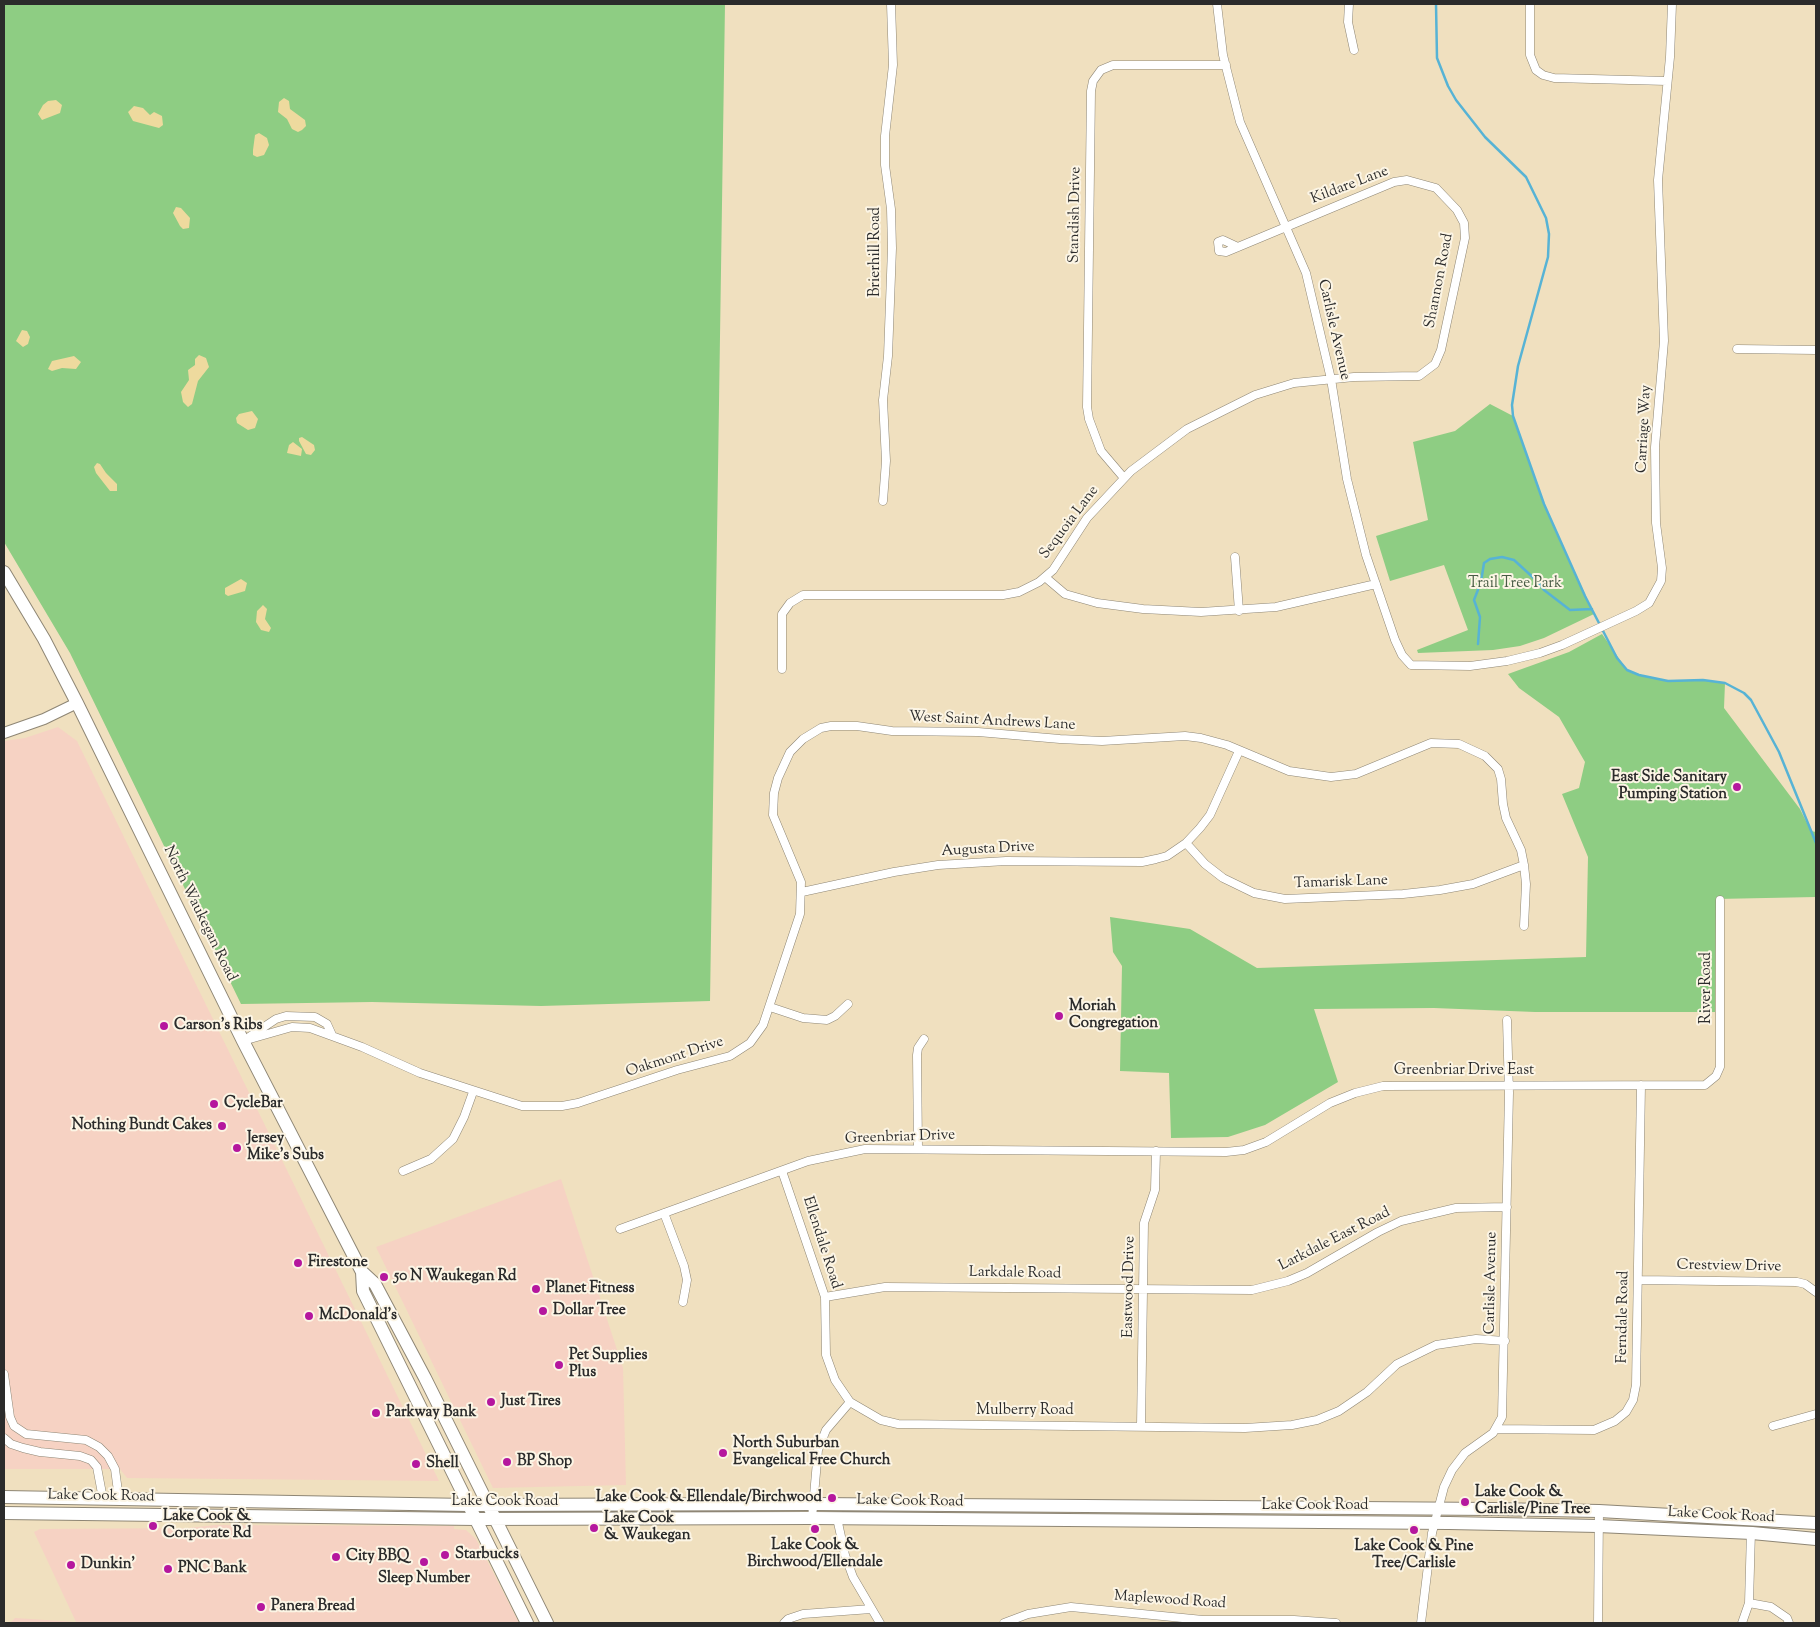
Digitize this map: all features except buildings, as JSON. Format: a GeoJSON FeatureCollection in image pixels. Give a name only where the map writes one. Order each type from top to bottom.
{"type":"FeatureCollection","features":[{"type":"Feature","properties":{"kind":"main road","name":"North Waukegan Road"},"geometry":{"type":"LineString","coordinates":[[4,572],[44,639],[243,1041],[362,1272],[375,1284],[425,1378],[547,1623]]}},
{"type":"Feature","properties":{"kind":"main road","name":"North Waukegan Road"},"geometry":{"type":"LineString","coordinates":[[362,1272],[363,1291],[527,1623]]}},
{"type":"Feature","properties":{"kind":"main road","name":"Lake Cook Road"},"geometry":{"type":"LineString","coordinates":[[4,1498],[468,1505],[813,1504],[1599,1511],[1747,1517],[1816,1522]]}},
{"type":"Feature","properties":{"kind":"main road","name":"Lake Cook Road"},"geometry":{"type":"LineString","coordinates":[[4,1513],[495,1519],[838,1518],[1436,1523],[1598,1526],[1752,1533],[1816,1539]]}},
{"type":"Feature","properties":{"kind":"street","name":"Brierhill Road"},"geometry":{"type":"LineString","coordinates":[[883,501],[886,461],[883,400],[888,356],[892,248],[891,209],[885,165],[885,136],[893,65],[890,4]]}},
{"type":"Feature","properties":{"kind":"street","name":"Carlisle Avenue"},"geometry":{"type":"LineString","coordinates":[[1217,4],[1226,65],[1240,122],[1306,273],[1331,379],[1347,479],[1376,584],[1395,640],[1402,655],[1411,665]]}},
{"type":"Feature","properties":{"kind":"street"},"geometry":{"type":"LineString","coordinates":[[1349,4],[1348,22],[1354,50]]}},
{"type":"Feature","properties":{"kind":"street"},"geometry":{"type":"LineString","coordinates":[[1530,4],[1530,55],[1536,70],[1543,75],[1554,78],[1667,81]]}},
{"type":"Feature","properties":{"kind":"street","name":"Carriage Way"},"geometry":{"type":"LineString","coordinates":[[1411,665],[1470,666],[1507,661],[1540,653],[1617,620],[1649,602],[1661,581],[1662,568],[1656,523],[1655,447],[1664,341],[1658,180],[1672,4]]}},
{"type":"Feature","properties":{"kind":"street","name":"Standish Drive"},"geometry":{"type":"LineString","coordinates":[[1124,478],[1101,451],[1092,431],[1088,413],[1091,91],[1093,81],[1101,70],[1114,65],[1226,65]]}},
{"type":"Feature","properties":{"kind":"street","name":"Kildare Lane"},"geometry":{"type":"LineString","coordinates":[[1238,247],[1394,182],[1407,180],[1436,188],[1450,200]]}},
{"type":"Feature","properties":{"kind":"street","name":"Shannon Road"},"geometry":{"type":"LineString","coordinates":[[1443,341],[1465,238],[1464,224],[1450,200]]}},
{"type":"Feature","properties":{"kind":"street","name":"Sequoia Lane"},"geometry":{"type":"LineString","coordinates":[[782,669],[782,614],[784,609],[794,600],[809,593],[1003,595],[1030,588],[1053,570],[1088,518],[1124,478],[1156,450],[1187,428],[1255,395],[1294,383],[1331,379],[1420,376],[1435,364],[1443,341]]}},
{"type":"Feature","properties":{"kind":"street"},"geometry":{"type":"LineString","coordinates":[[1737,349],[1816,350]]}},
{"type":"Feature","properties":{"kind":"street"},"geometry":{"type":"LineString","coordinates":[[1235,557],[1239,611]]}},
{"type":"Feature","properties":{"kind":"street"},"geometry":{"type":"LineString","coordinates":[[1044,577],[1065,594],[1097,603],[1170,612],[1239,611],[1276,607],[1376,584]]}},
{"type":"Feature","properties":{"kind":"street"},"geometry":{"type":"LineString","coordinates":[[4,734],[44,719],[77,703]]}},
{"type":"Feature","properties":{"kind":"street","name":"West Saint Andrews Lane"},"geometry":{"type":"LineString","coordinates":[[796,746],[803,738],[821,728],[843,725],[892,731],[978,732],[1102,741],[1193,737],[1216,741],[1288,771],[1331,777],[1356,774],[1431,742],[1459,744],[1485,756],[1498,769],[1501,778],[1506,818],[1520,850],[1524,865],[1526,884],[1524,926]]}},
{"type":"Feature","properties":{"kind":"street","name":"Oakmont Drive"},"geometry":{"type":"LineString","coordinates":[[243,1041],[292,1027],[310,1028],[332,1035],[420,1073],[473,1092],[522,1106],[562,1106],[578,1103],[677,1070],[730,1056],[750,1043],[758,1034],[770,1007],[798,921],[802,892],[801,882],[773,815],[774,793],[778,778],[785,762],[796,746]]}},
{"type":"Feature","properties":{"kind":"street"},"geometry":{"type":"LineString","coordinates":[[1186,843],[1210,815],[1239,751]]}},
{"type":"Feature","properties":{"kind":"street","name":"Augusta Drive"},"geometry":{"type":"LineString","coordinates":[[802,892],[894,872],[938,865],[1006,861],[1142,862],[1162,857],[1186,843]]}},
{"type":"Feature","properties":{"kind":"street","name":"Tamarisk Lane"},"geometry":{"type":"LineString","coordinates":[[1186,843],[1205,864],[1223,878],[1254,893],[1285,899],[1403,894],[1440,890],[1473,884],[1524,865]]}},
{"type":"Feature","properties":{"kind":"street","name":"River Road"},"geometry":{"type":"LineString","coordinates":[[1716,1076],[1720,1067],[1721,1047],[1720,900]]}},
{"type":"Feature","properties":{"kind":"street"},"geometry":{"type":"LineString","coordinates":[[770,1007],[804,1018],[827,1020],[835,1016],[848,1004]]}},
{"type":"Feature","properties":{"kind":"street","name":"Oakmont Drive"},"geometry":{"type":"LineString","coordinates":[[243,1041],[276,1019],[286,1016],[316,1017],[327,1024],[332,1035]]}},
{"type":"Feature","properties":{"kind":"street","name":"Carlisle Avenue"},"geometry":{"type":"LineString","coordinates":[[1496,1429],[1502,1417],[1504,1403],[1509,1084],[1507,1020]]}},
{"type":"Feature","properties":{"kind":"street"},"geometry":{"type":"LineString","coordinates":[[918,1149],[916,1055],[920,1042],[924,1039]]}},
{"type":"Feature","properties":{"kind":"street","name":"Greenbriar Drive East"},"geometry":{"type":"LineString","coordinates":[[1195,1152],[1244,1150],[1266,1142],[1330,1103],[1355,1093],[1384,1086],[1509,1084],[1697,1086],[1705,1084],[1716,1076]]}},
{"type":"Feature","properties":{"kind":"street","name":"Ferndale Road"},"geometry":{"type":"LineString","coordinates":[[1496,1429],[1594,1430],[1606,1427],[1626,1412],[1633,1400],[1636,1386],[1641,1085]]}},
{"type":"Feature","properties":{"kind":"street"},"geometry":{"type":"LineString","coordinates":[[403,1171],[431,1158],[448,1144],[459,1129],[473,1092]]}},
{"type":"Feature","properties":{"kind":"street","name":"Greenbriar Drive"},"geometry":{"type":"LineString","coordinates":[[620,1229],[782,1171],[841,1153],[865,1150],[918,1149],[1195,1152]]}},
{"type":"Feature","properties":{"kind":"street","name":"Eastwood Drive"},"geometry":{"type":"LineString","coordinates":[[1142,1426],[1144,1223],[1155,1190],[1156,1151]]}},
{"type":"Feature","properties":{"kind":"street","name":"Ellendale Road"},"geometry":{"type":"LineString","coordinates":[[782,1171],[825,1297],[826,1355],[835,1380],[850,1402]]}},
{"type":"Feature","properties":{"kind":"street","name":"Larkdale East Road"},"geometry":{"type":"LineString","coordinates":[[1205,1290],[1252,1290],[1288,1281],[1307,1273],[1378,1232],[1401,1221],[1430,1213],[1456,1208],[1507,1207]]}},
{"type":"Feature","properties":{"kind":"street"},"geometry":{"type":"LineString","coordinates":[[664,1213],[684,1266],[687,1280],[683,1302]]}},
{"type":"Feature","properties":{"kind":"street","name":"Crestview Drive"},"geometry":{"type":"LineString","coordinates":[[1638,1280],[1797,1282],[1805,1284],[1816,1292]]}},
{"type":"Feature","properties":{"kind":"street","name":"Larkdale Road"},"geometry":{"type":"LineString","coordinates":[[825,1297],[885,1287],[1205,1290]]}},
{"type":"Feature","properties":{"kind":"street","name":"Mulberry Road"},"geometry":{"type":"LineString","coordinates":[[850,1402],[868,1414],[898,1424],[1266,1428],[1316,1420],[1339,1411],[1354,1402],[1382,1376],[1416,1353],[1456,1340],[1505,1342]]}},
{"type":"Feature","properties":{"kind":"street"},"geometry":{"type":"LineString","coordinates":[[4,1374],[10,1417],[14,1426],[26,1434],[86,1440],[99,1447],[115,1469],[118,1499]]}},
{"type":"Feature","properties":{"kind":"street"},"geometry":{"type":"LineString","coordinates":[[812,1518],[818,1450],[826,1430],[850,1402]]}},
{"type":"Feature","properties":{"kind":"street"},"geometry":{"type":"LineString","coordinates":[[1773,1426],[1816,1414]]}},
{"type":"Feature","properties":{"kind":"street"},"geometry":{"type":"LineString","coordinates":[[1421,1623],[1432,1533],[1444,1487],[1452,1470],[1465,1453],[1496,1429]]}},
{"type":"Feature","properties":{"kind":"street"},"geometry":{"type":"LineString","coordinates":[[4,1438],[11,1444],[22,1448],[40,1452],[80,1456],[91,1460],[97,1467],[103,1499]]}},
{"type":"Feature","properties":{"kind":"street"},"geometry":{"type":"LineString","coordinates":[[1598,1623],[1599,1511]]}},
{"type":"Feature","properties":{"kind":"street"},"geometry":{"type":"LineString","coordinates":[[1742,1623],[1749,1603],[1752,1533],[1747,1517]]}},
{"type":"Feature","properties":{"kind":"street"},"geometry":{"type":"LineString","coordinates":[[838,1518],[845,1555],[853,1577],[870,1609],[880,1623]]}},
{"type":"Feature","properties":{"kind":"street"},"geometry":{"type":"LineString","coordinates":[[1749,1603],[1771,1606],[1787,1618],[1789,1623]]}},
{"type":"Feature","properties":{"kind":"street","name":"Maplewood Road"},"geometry":{"type":"LineString","coordinates":[[1004,1623],[1028,1614],[1071,1607],[1203,1620],[1294,1620],[1336,1623]]}},
{"type":"Feature","properties":{"kind":"street"},"geometry":{"type":"LineString","coordinates":[[784,1623],[788,1619],[803,1614],[870,1609]]}},
{"type":"Feature","properties":{"kind":"shaded area"},"geometry":{"type":"Polygon","coordinates":[[[58,727],[77,741],[439,1481],[127,1478],[120,1469],[4,1469],[4,741],[25,738],[58,727]]]}},
{"type":"Feature","properties":{"kind":"shaded area"},"geometry":{"type":"Polygon","coordinates":[[[561,1179],[623,1368],[626,1485],[493,1488],[376,1247],[561,1179]]]}},
{"type":"Feature","properties":{"kind":"shaded area"},"geometry":{"type":"Polygon","coordinates":[[[215,1525],[454,1526],[454,1529],[466,1530],[476,1539],[519,1623],[10,1623],[15,1618],[76,1622],[34,1532],[40,1529],[188,1528],[215,1525]]]}},
{"type":"Feature","properties":{"kind":"green space"},"geometry":{"type":"Polygon","coordinates":[[[4,4],[725,4],[710,1001],[541,1006],[372,1002],[241,1004],[70,653],[4,542],[4,4]]]}},
{"type":"Feature","properties":{"kind":"green space","name":"Trail Tree Park"},"geometry":{"type":"Polygon","coordinates":[[[1490,404],[1513,416],[1544,504],[1594,614],[1544,638],[1520,646],[1493,650],[1418,653],[1417,650],[1468,630],[1444,565],[1390,581],[1376,536],[1428,520],[1413,442],[1455,431],[1490,404]]]}},
{"type":"Feature","properties":{"kind":"green space"},"geometry":{"type":"Polygon","coordinates":[[[1602,634],[1627,670],[1639,675],[1668,681],[1703,680],[1725,683],[1724,708],[1800,809],[1811,831],[1816,832],[1816,897],[1716,899],[1715,1012],[1535,1012],[1434,1008],[1314,1009],[1338,1082],[1265,1125],[1228,1137],[1171,1138],[1169,1073],[1120,1071],[1122,966],[1113,952],[1110,917],[1190,929],[1257,968],[1586,957],[1588,857],[1562,794],[1579,788],[1585,762],[1559,717],[1519,688],[1508,674],[1569,652],[1602,634]]]}},
{"type":"Feature","properties":{"kind":"sand"},"geometry":{"type":"Polygon","coordinates":[[[284,98],[289,101],[290,109],[305,120],[306,126],[298,132],[292,129],[287,119],[278,112],[279,102],[284,98]]]}},
{"type":"Feature","properties":{"kind":"sand"},"geometry":{"type":"Polygon","coordinates":[[[56,100],[62,105],[60,113],[42,120],[38,114],[43,105],[48,101],[56,100]]]}},
{"type":"Feature","properties":{"kind":"sand"},"geometry":{"type":"Polygon","coordinates":[[[134,106],[143,108],[150,115],[154,112],[162,116],[163,125],[159,128],[133,121],[128,112],[134,106]]]}},
{"type":"Feature","properties":{"kind":"sand"},"geometry":{"type":"Polygon","coordinates":[[[259,133],[267,138],[269,145],[264,155],[257,157],[253,155],[253,150],[255,135],[259,133]]]}},
{"type":"Feature","properties":{"kind":"sand"},"geometry":{"type":"Polygon","coordinates":[[[176,207],[181,208],[190,218],[189,228],[183,229],[180,226],[173,213],[176,207]]]}},
{"type":"Feature","properties":{"kind":"sand"},"geometry":{"type":"Polygon","coordinates":[[[22,330],[27,331],[30,337],[28,344],[23,347],[16,341],[22,330]]]}},
{"type":"Feature","properties":{"kind":"sand"},"geometry":{"type":"Polygon","coordinates":[[[199,355],[206,358],[209,367],[198,381],[192,404],[188,407],[183,402],[181,392],[189,380],[188,370],[195,365],[195,359],[199,355]]]}},
{"type":"Feature","properties":{"kind":"sand"},"geometry":{"type":"Polygon","coordinates":[[[74,356],[81,362],[76,369],[62,368],[52,371],[48,369],[52,361],[74,356]]]}},
{"type":"Feature","properties":{"kind":"sand"},"geometry":{"type":"Polygon","coordinates":[[[252,411],[258,419],[255,428],[248,430],[237,423],[236,418],[239,414],[252,411]]]}},
{"type":"Feature","properties":{"kind":"sand"},"geometry":{"type":"Polygon","coordinates":[[[302,437],[314,445],[315,450],[311,455],[306,454],[299,441],[299,438],[302,437]]]}},
{"type":"Feature","properties":{"kind":"sand"},"geometry":{"type":"Polygon","coordinates":[[[293,442],[302,449],[301,456],[287,453],[289,445],[293,442]]]}},
{"type":"Feature","properties":{"kind":"sand"},"geometry":{"type":"Polygon","coordinates":[[[97,463],[117,484],[117,491],[110,491],[96,473],[94,467],[97,463]]]}},
{"type":"Feature","properties":{"kind":"sand"},"geometry":{"type":"Polygon","coordinates":[[[241,579],[247,583],[245,591],[228,596],[225,594],[225,588],[241,579]]]}},
{"type":"Feature","properties":{"kind":"sand"},"geometry":{"type":"Polygon","coordinates":[[[263,605],[267,609],[265,619],[271,628],[269,632],[261,630],[256,622],[257,611],[263,605]]]}},
{"type":"Feature","properties":{"kind":"waterway"},"geometry":{"type":"LineString","coordinates":[[1436,4],[1437,58],[1448,86],[1456,100],[1485,137],[1526,177],[1546,218],[1549,234],[1548,257],[1518,366],[1512,405],[1513,416],[1544,504],[1585,596],[1617,658],[1627,670],[1639,675],[1668,681],[1703,680],[1725,683],[1744,693],[1751,700],[1779,752],[1816,843]]}},
{"type":"Feature","properties":{"kind":"waterway"},"geometry":{"type":"LineString","coordinates":[[1478,644],[1480,617],[1474,600],[1481,582],[1484,563],[1490,559],[1502,557],[1514,560],[1544,590],[1570,610],[1592,609]]}},
{"type":"Feature","properties":{"kind":"place","name":"East Side Sanitary Pumping Station"},"geometry":{"type":"Point","coordinates":[1737,787]}},
{"type":"Feature","properties":{"kind":"place","name":"Moriah Congregation"},"geometry":{"type":"Point","coordinates":[1059,1016]}},
{"type":"Feature","properties":{"kind":"place","name":"Carson's Ribs"},"geometry":{"type":"Point","coordinates":[164,1026]}},
{"type":"Feature","properties":{"kind":"place","name":"CycleBar"},"geometry":{"type":"Point","coordinates":[214,1104]}},
{"type":"Feature","properties":{"kind":"place","name":"Nothing Bundt Cakes"},"geometry":{"type":"Point","coordinates":[222,1126]}},
{"type":"Feature","properties":{"kind":"place","name":"Jersey Mike's Subs"},"geometry":{"type":"Point","coordinates":[237,1148]}},
{"type":"Feature","properties":{"kind":"place","name":"Firestone"},"geometry":{"type":"Point","coordinates":[298,1263]}},
{"type":"Feature","properties":{"kind":"place","name":"50 N Waukegan Rd"},"geometry":{"type":"Point","coordinates":[384,1277]}},
{"type":"Feature","properties":{"kind":"place","name":"Planet Fitness"},"geometry":{"type":"Point","coordinates":[536,1289]}},
{"type":"Feature","properties":{"kind":"place","name":"Dollar Tree"},"geometry":{"type":"Point","coordinates":[543,1311]}},
{"type":"Feature","properties":{"kind":"place","name":"McDonald's"},"geometry":{"type":"Point","coordinates":[309,1316]}},
{"type":"Feature","properties":{"kind":"place","name":"Pet Supplies Plus"},"geometry":{"type":"Point","coordinates":[559,1365]}},
{"type":"Feature","properties":{"kind":"place","name":"Just Tires"},"geometry":{"type":"Point","coordinates":[491,1402]}},
{"type":"Feature","properties":{"kind":"place","name":"Parkway Bank"},"geometry":{"type":"Point","coordinates":[376,1413]}},
{"type":"Feature","properties":{"kind":"place","name":"North Suburban Evangelical Free Church"},"geometry":{"type":"Point","coordinates":[723,1453]}},
{"type":"Feature","properties":{"kind":"place","name":"BP Shop"},"geometry":{"type":"Point","coordinates":[507,1462]}},
{"type":"Feature","properties":{"kind":"place","name":"Shell"},"geometry":{"type":"Point","coordinates":[416,1464]}},
{"type":"Feature","properties":{"kind":"place","name":"Lake Cook & Ellendale/Birchwood"},"geometry":{"type":"Point","coordinates":[832,1498]}},
{"type":"Feature","properties":{"kind":"place","name":"Lake Cook & Carlisle/Pine Tree"},"geometry":{"type":"Point","coordinates":[1465,1502]}},
{"type":"Feature","properties":{"kind":"place","name":"Lake Cook & Corporate Rd"},"geometry":{"type":"Point","coordinates":[153,1526]}},
{"type":"Feature","properties":{"kind":"place","name":"Lake Cook & Waukegan"},"geometry":{"type":"Point","coordinates":[594,1528]}},
{"type":"Feature","properties":{"kind":"place","name":"Lake Cook & Birchwood/Ellendale"},"geometry":{"type":"Point","coordinates":[815,1529]}},
{"type":"Feature","properties":{"kind":"place","name":"Lake Cook & Pine Tree/Carlisle"},"geometry":{"type":"Point","coordinates":[1414,1530]}},
{"type":"Feature","properties":{"kind":"place","name":"Starbucks"},"geometry":{"type":"Point","coordinates":[445,1555]}},
{"type":"Feature","properties":{"kind":"place","name":"City BBQ"},"geometry":{"type":"Point","coordinates":[336,1557]}},
{"type":"Feature","properties":{"kind":"place","name":"Sleep Number"},"geometry":{"type":"Point","coordinates":[424,1562]}},
{"type":"Feature","properties":{"kind":"place","name":"Dunkin'"},"geometry":{"type":"Point","coordinates":[71,1565]}},
{"type":"Feature","properties":{"kind":"place","name":"PNC Bank"},"geometry":{"type":"Point","coordinates":[168,1569]}},
{"type":"Feature","properties":{"kind":"place","name":"Panera Bread"},"geometry":{"type":"Point","coordinates":[261,1607]}}]}
